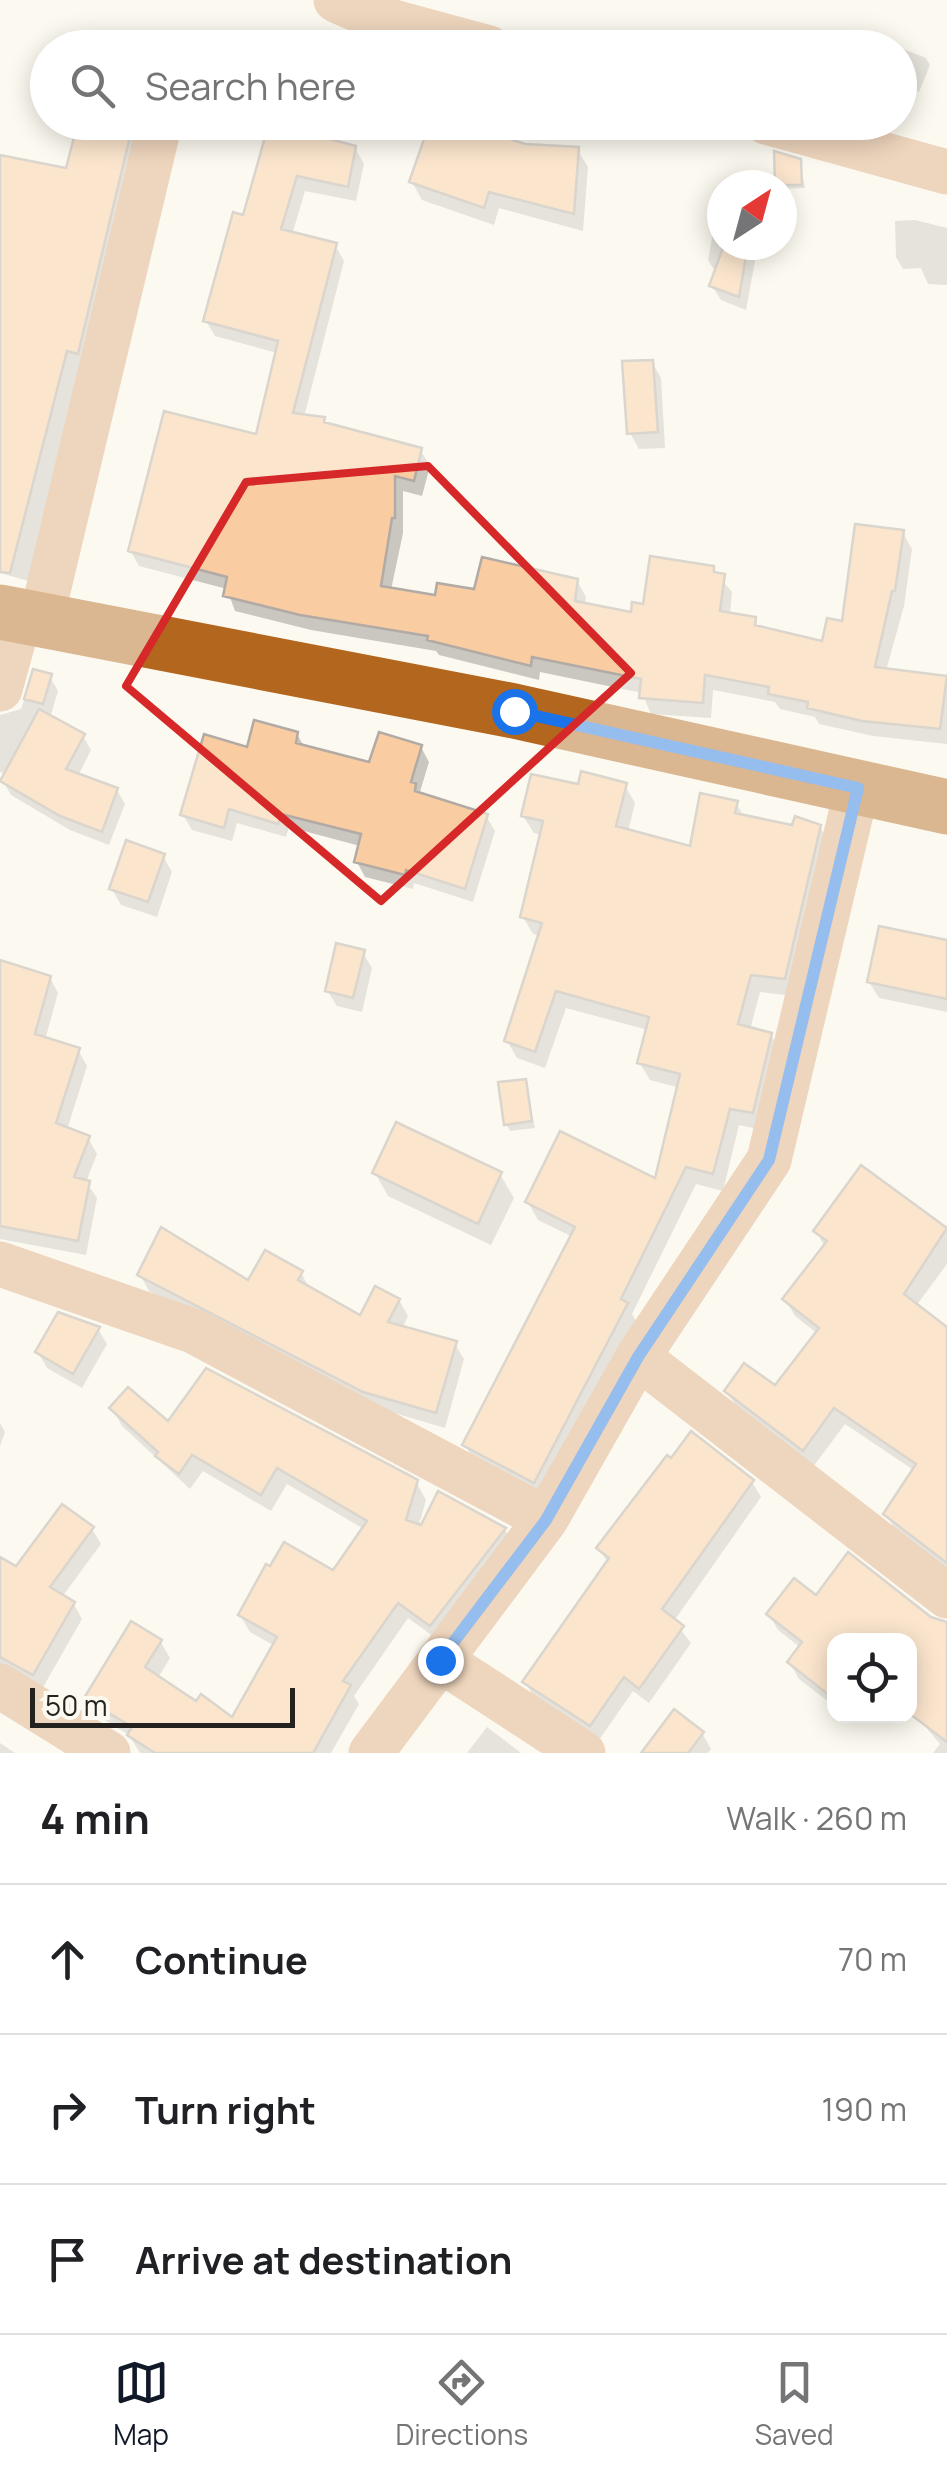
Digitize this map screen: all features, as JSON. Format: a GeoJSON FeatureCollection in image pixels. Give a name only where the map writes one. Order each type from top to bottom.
{"type":"FeatureCollection","features":[{"type":"Feature","properties":{"kind":"main road"},"geometry":{"type":"LineString","coordinates":[[20,616],[514,711],[947,808]]}},
{"type":"Feature","properties":{"kind":"street"},"geometry":{"type":"LineString","coordinates":[[365,5],[437,30]]}},
{"type":"Feature","properties":{"kind":"street"},"geometry":{"type":"LineString","coordinates":[[0,689],[155,140]]}},
{"type":"Feature","properties":{"kind":"street"},"geometry":{"type":"LineString","coordinates":[[831,140],[947,172]]}},
{"type":"Feature","properties":{"kind":"street"},"geometry":{"type":"LineString","coordinates":[[371,1753],[546,1520],[638,1357],[769,1160],[858,788]]}},
{"type":"Feature","properties":{"kind":"street"},"geometry":{"type":"LineString","coordinates":[[0,1264],[193,1331],[546,1520]]}},
{"type":"Feature","properties":{"kind":"street"},"geometry":{"type":"LineString","coordinates":[[638,1357],[947,1596]]}},
{"type":"Feature","properties":{"kind":"street"},"geometry":{"type":"LineString","coordinates":[[440,1660],[583,1753]]}},
{"type":"Feature","properties":{"kind":"street"},"geometry":{"type":"LineString","coordinates":[[0,1686],[108,1753]]}},
{"type":"Feature","properties":{"kind":"highlighted area"},"geometry":{"type":"Polygon","coordinates":[[[428,466],[631,673],[381,901],[126,686],[246,482],[428,466]]]}},
{"type":"Feature","properties":{"kind":"building"},"geometry":{"type":"Polygon","coordinates":[[[73,140],[129,140],[78,354],[67,351],[10,573],[0,572],[0,155],[66,168],[73,140]]]}},
{"type":"Feature","properties":{"kind":"building"},"geometry":{"type":"Polygon","coordinates":[[[264,140],[333,140],[356,146],[348,187],[297,176],[281,229],[337,243],[293,413],[325,417],[324,422],[422,448],[414,481],[395,476],[395,518],[381,586],[435,595],[437,583],[474,589],[482,557],[578,579],[575,601],[631,612],[632,602],[643,604],[650,556],[714,566],[714,572],[725,574],[720,611],[756,617],[755,625],[822,641],[827,618],[842,621],[855,524],[904,530],[895,591],[875,667],[947,676],[940,729],[862,721],[807,708],[808,702],[768,694],[769,687],[705,675],[703,703],[639,698],[641,679],[532,657],[531,666],[427,640],[428,636],[300,615],[223,596],[227,577],[128,551],[164,411],[256,434],[278,341],[203,321],[233,212],[243,215],[264,140]]]}},
{"type":"Feature","properties":{"kind":"building"},"geometry":{"type":"Polygon","coordinates":[[[424,140],[514,140],[579,147],[574,214],[489,192],[484,208],[409,182],[424,140]]]}},
{"type":"Feature","properties":{"kind":"building"},"geometry":{"type":"Polygon","coordinates":[[[774,151],[801,159],[802,185],[797,185],[797,170],[775,170],[774,151]]]}},
{"type":"Feature","properties":{"kind":"building"},"geometry":{"type":"Polygon","coordinates":[[[719,260],[745,260],[739,297],[709,286],[719,260]]]}},
{"type":"Feature","properties":{"kind":"building"},"geometry":{"type":"Polygon","coordinates":[[[653,360],[658,432],[627,434],[622,361],[653,360]]]}},
{"type":"Feature","properties":{"kind":"building"},"geometry":{"type":"Polygon","coordinates":[[[33,669],[52,674],[43,704],[24,699],[33,669]]]}},
{"type":"Feature","properties":{"kind":"building"},"geometry":{"type":"Polygon","coordinates":[[[39,709],[85,734],[66,769],[118,788],[102,832],[60,816],[0,781],[39,709]]]}},
{"type":"Feature","properties":{"kind":"building"},"geometry":{"type":"Polygon","coordinates":[[[254,720],[298,732],[296,743],[369,762],[379,732],[422,745],[411,782],[416,783],[415,791],[488,814],[465,889],[406,870],[405,875],[354,862],[361,834],[281,814],[278,824],[229,809],[224,828],[180,815],[204,734],[247,747],[254,720]]]}},
{"type":"Feature","properties":{"kind":"building"},"geometry":{"type":"Polygon","coordinates":[[[581,771],[627,783],[616,826],[690,846],[700,793],[738,801],[735,813],[792,825],[795,816],[821,825],[785,979],[751,975],[738,1024],[772,1033],[753,1113],[730,1109],[713,1174],[686,1167],[621,1299],[628,1303],[534,1483],[462,1445],[575,1227],[525,1202],[560,1131],[655,1178],[680,1074],[637,1063],[649,1017],[556,991],[535,1052],[504,1041],[542,923],[520,917],[543,821],[521,816],[531,774],[578,784],[581,771]]]}},
{"type":"Feature","properties":{"kind":"building"},"geometry":{"type":"Polygon","coordinates":[[[126,840],[165,854],[148,902],[109,889],[126,840]]]}},
{"type":"Feature","properties":{"kind":"building"},"geometry":{"type":"Polygon","coordinates":[[[879,926],[947,940],[947,999],[867,982],[879,926]]]}},
{"type":"Feature","properties":{"kind":"building"},"geometry":{"type":"Polygon","coordinates":[[[336,943],[365,950],[353,998],[325,991],[336,943]]]}},
{"type":"Feature","properties":{"kind":"building"},"geometry":{"type":"Polygon","coordinates":[[[0,960],[51,976],[35,1034],[80,1048],[56,1123],[90,1136],[74,1177],[90,1181],[78,1241],[0,1226],[0,960]]]}},
{"type":"Feature","properties":{"kind":"building"},"geometry":{"type":"Polygon","coordinates":[[[526,1079],[532,1121],[504,1125],[498,1082],[526,1079]]]}},
{"type":"Feature","properties":{"kind":"building"},"geometry":{"type":"Polygon","coordinates":[[[396,1122],[502,1172],[478,1224],[372,1173],[396,1122]]]}},
{"type":"Feature","properties":{"kind":"building"},"geometry":{"type":"Polygon","coordinates":[[[861,1165],[947,1228],[904,1294],[947,1327],[947,1563],[883,1514],[916,1464],[834,1408],[803,1451],[724,1391],[744,1363],[775,1385],[819,1328],[782,1299],[827,1241],[813,1231],[861,1165]]]}},
{"type":"Feature","properties":{"kind":"building"},"geometry":{"type":"Polygon","coordinates":[[[161,1227],[248,1280],[265,1250],[303,1271],[298,1280],[360,1315],[375,1286],[400,1299],[388,1322],[457,1341],[436,1413],[363,1392],[137,1275],[161,1227]]]}},
{"type":"Feature","properties":{"kind":"building"},"geometry":{"type":"Polygon","coordinates":[[[58,1312],[100,1327],[73,1374],[35,1352],[58,1312]]]}},
{"type":"Feature","properties":{"kind":"building"},"geometry":{"type":"Polygon","coordinates":[[[206,1368],[418,1480],[406,1520],[421,1525],[438,1491],[506,1528],[430,1626],[398,1603],[343,1681],[351,1685],[313,1753],[155,1753],[127,1735],[132,1727],[84,1698],[131,1621],[162,1640],[145,1667],[196,1701],[201,1694],[232,1717],[277,1637],[238,1615],[266,1564],[270,1566],[284,1542],[333,1570],[367,1521],[277,1468],[261,1495],[192,1455],[179,1474],[155,1456],[158,1452],[109,1408],[128,1387],[168,1421],[206,1368]]]}},
{"type":"Feature","properties":{"kind":"building"},"geometry":{"type":"Polygon","coordinates":[[[691,1431],[754,1480],[662,1609],[684,1626],[639,1689],[624,1677],[590,1726],[522,1682],[609,1558],[596,1548],[667,1455],[671,1458],[691,1431]]]}},
{"type":"Feature","properties":{"kind":"building"},"geometry":{"type":"Polygon","coordinates":[[[62,1504],[94,1527],[50,1587],[75,1602],[33,1675],[0,1657],[0,1557],[16,1566],[62,1504]]]}},
{"type":"Feature","properties":{"kind":"building"},"geometry":{"type":"Polygon","coordinates":[[[848,1552],[931,1617],[947,1622],[947,1742],[917,1719],[917,1633],[827,1633],[827,1693],[787,1662],[802,1642],[766,1614],[794,1578],[816,1595],[848,1552]]]}},
{"type":"Feature","properties":{"kind":"building"},"geometry":{"type":"Polygon","coordinates":[[[674,1709],[704,1732],[688,1753],[641,1753],[674,1709]]]}},
{"type":"Feature","properties":{"kind":"route"},"geometry":{"type":"LineString","coordinates":[[440,1660],[546,1520],[638,1357],[769,1160],[858,788],[514,711]]}}]}
